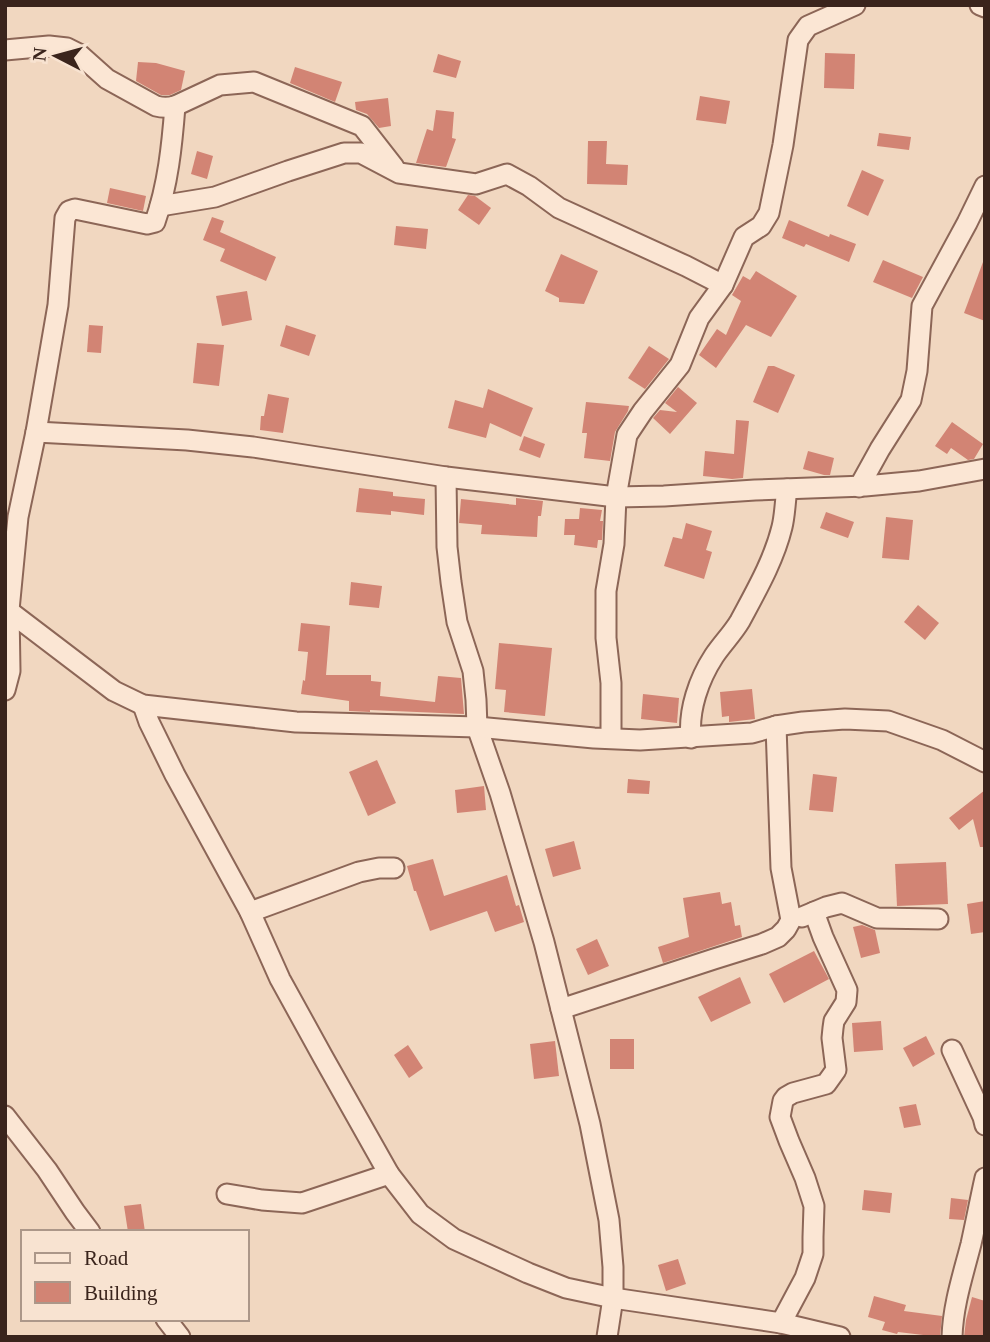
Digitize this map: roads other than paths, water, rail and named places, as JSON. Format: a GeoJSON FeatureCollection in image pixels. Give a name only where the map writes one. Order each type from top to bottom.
{"type":"FeatureCollection","features":[{"type":"Feature","properties":{"kind":"street"},"geometry":{"type":"LineString","coordinates":[[611,738],[606,591],[614,544],[616,497],[627,435],[680,365],[699,318],[723,285],[744,237],[761,226],[769,213],[783,145],[798,40],[808,26],[855,5]]}},
{"type":"Feature","properties":{"kind":"street"},"geometry":{"type":"LineString","coordinates":[[980,5],[985,7]]}},
{"type":"Feature","properties":{"kind":"street"},"geometry":{"type":"LineString","coordinates":[[5,50],[48,46],[67,48],[79,54],[107,79],[156,106],[168,108],[220,85],[254,82],[362,126],[399,173]]}},
{"type":"Feature","properties":{"kind":"street"},"geometry":{"type":"LineString","coordinates":[[5,690],[10,671],[7,609],[18,517],[58,305],[66,215],[75,209],[148,224],[155,222],[171,148],[175,106]]}},
{"type":"Feature","properties":{"kind":"street"},"geometry":{"type":"LineString","coordinates":[[160,206],[215,197],[344,153],[361,153],[399,173],[476,184],[507,174],[559,208],[723,285]]}},
{"type":"Feature","properties":{"kind":"street"},"geometry":{"type":"LineString","coordinates":[[859,487],[911,400],[917,371],[922,306],[985,186]]}},
{"type":"Feature","properties":{"kind":"street"},"geometry":{"type":"LineString","coordinates":[[36,432],[187,440],[253,447],[446,477],[616,497],[859,487],[919,481],[985,469]]}},
{"type":"Feature","properties":{"kind":"street"},"geometry":{"type":"LineString","coordinates":[[446,477],[451,582],[457,622],[473,671],[477,727],[500,793],[544,942],[590,1125],[609,1220],[613,1298],[607,1337]]}},
{"type":"Feature","properties":{"kind":"street"},"geometry":{"type":"LineString","coordinates":[[691,738],[690,726],[695,698],[704,674],[738,624],[775,553],[783,525],[787,489]]}},
{"type":"Feature","properties":{"kind":"street"},"geometry":{"type":"LineString","coordinates":[[7,609],[114,691],[143,705],[296,723],[477,727],[640,740],[752,733],[776,726],[845,719],[888,721],[942,740],[985,762]]}},
{"type":"Feature","properties":{"kind":"street"},"geometry":{"type":"LineString","coordinates":[[143,705],[175,775],[250,912],[280,979],[389,1174],[420,1214],[454,1239],[565,1287],[613,1298],[781,1322],[840,1337]]}},
{"type":"Feature","properties":{"kind":"street"},"geometry":{"type":"LineString","coordinates":[[561,1009],[762,944],[778,937],[786,929],[791,920],[781,868],[776,726]]}},
{"type":"Feature","properties":{"kind":"street"},"geometry":{"type":"LineString","coordinates":[[250,912],[359,872],[394,868]]}},
{"type":"Feature","properties":{"kind":"street"},"geometry":{"type":"LineString","coordinates":[[791,920],[842,903],[877,918],[938,919]]}},
{"type":"Feature","properties":{"kind":"street"},"geometry":{"type":"LineString","coordinates":[[781,1322],[805,1278],[813,1254],[814,1206],[780,1117],[781,1109],[786,1097],[825,1084],[836,1070],[833,1028],[838,1013],[846,1002],[847,990],[814,912]]}},
{"type":"Feature","properties":{"kind":"street"},"geometry":{"type":"LineString","coordinates":[[952,1050],[985,1125]]}},
{"type":"Feature","properties":{"kind":"street"},"geometry":{"type":"LineString","coordinates":[[5,1116],[88,1230]]}},
{"type":"Feature","properties":{"kind":"street"},"geometry":{"type":"LineString","coordinates":[[227,1194],[302,1203],[389,1174]]}},
{"type":"Feature","properties":{"kind":"street"},"geometry":{"type":"LineString","coordinates":[[952,1337],[958,1292],[985,1178]]}},
{"type":"Feature","properties":{"kind":"street"},"geometry":{"type":"LineString","coordinates":[[168,1321],[180,1337]]}}]}
